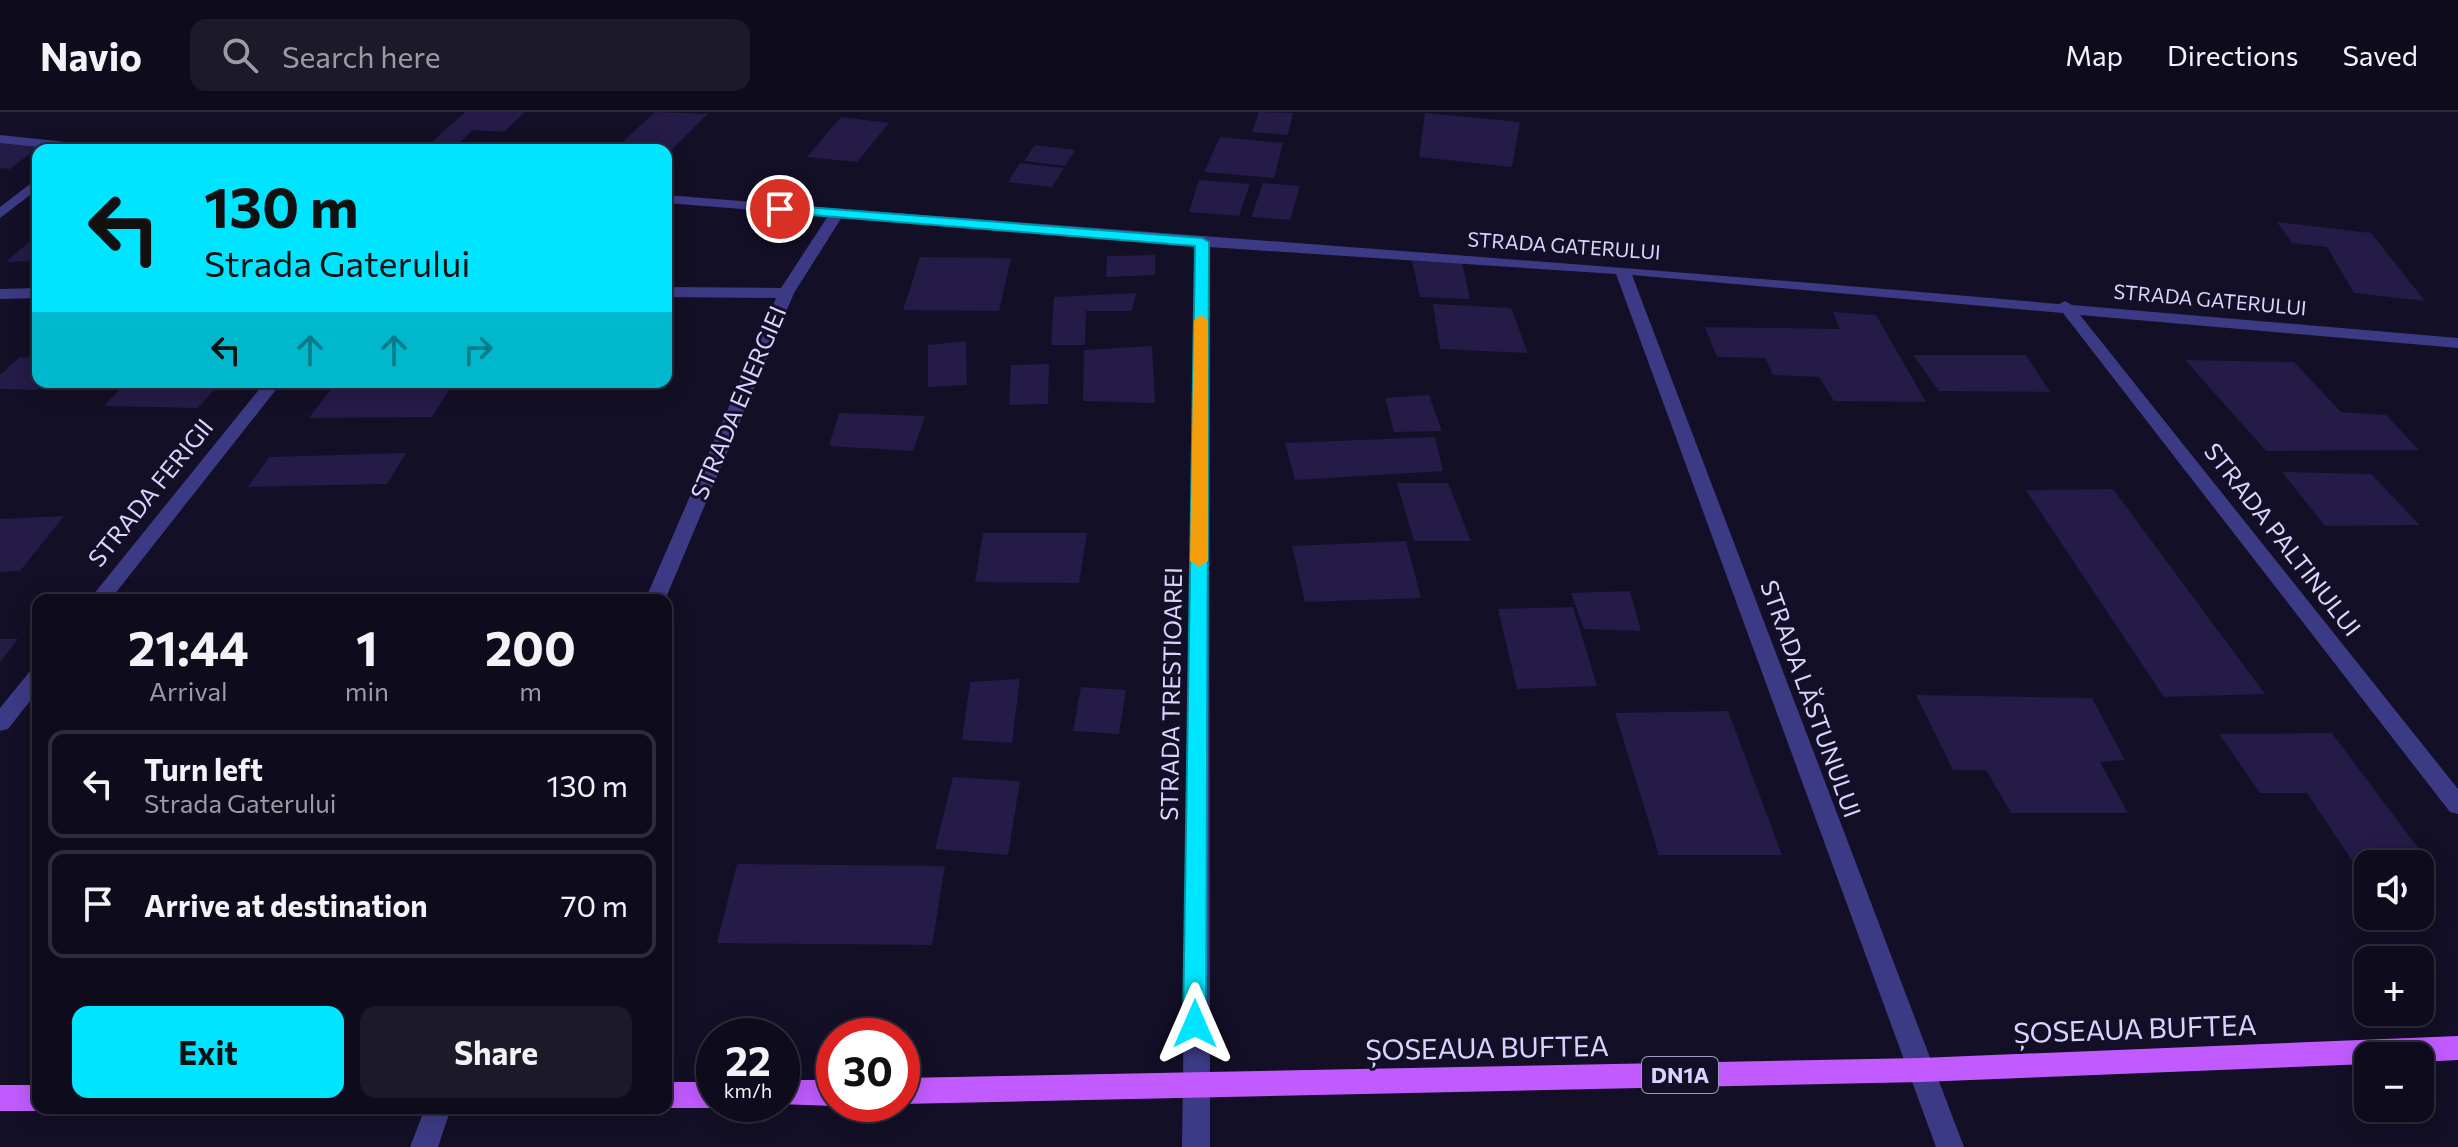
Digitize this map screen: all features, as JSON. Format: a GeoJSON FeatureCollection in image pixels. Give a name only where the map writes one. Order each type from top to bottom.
{"type":"FeatureCollection","features":[{"type":"Feature","properties":{"kind":"main road","name":"ȘOSEAUA BUFTEA"},"geometry":{"type":"LineString","coordinates":[[920,1091],[1921,1070],[2458,1048]]}},
{"type":"Feature","properties":{"kind":"main road"},"geometry":{"type":"LineString","coordinates":[[672,1095],[696,1095]]}},
{"type":"Feature","properties":{"kind":"main road"},"geometry":{"type":"LineString","coordinates":[[0,1098],[32,1098]]}},
{"type":"Feature","properties":{"kind":"street"},"geometry":{"type":"LineString","coordinates":[[0,139],[39,144]]}},
{"type":"Feature","properties":{"kind":"street"},"geometry":{"type":"LineString","coordinates":[[0,214],[32,187]]}},
{"type":"Feature","properties":{"kind":"street","name":"STRADA GATERULUI"},"geometry":{"type":"LineString","coordinates":[[672,200],[1202,242],[1622,270],[2065,306],[2458,343]]}},
{"type":"Feature","properties":{"kind":"street","name":"STRADA ENERGIEI"},"geometry":{"type":"LineString","coordinates":[[658,594],[786,293],[837,214]]}},
{"type":"Feature","properties":{"kind":"street","name":"STRADA TRESTIOAREI"},"geometry":{"type":"LineString","coordinates":[[1196,1147],[1202,242]]}},
{"type":"Feature","properties":{"kind":"street","name":"STRADA LĂSTUNULUI"},"geometry":{"type":"LineString","coordinates":[[1622,270],[1950,1147]]}},
{"type":"Feature","properties":{"kind":"street"},"geometry":{"type":"LineString","coordinates":[[672,292],[786,293]]}},
{"type":"Feature","properties":{"kind":"street"},"geometry":{"type":"LineString","coordinates":[[0,294],[32,293]]}},
{"type":"Feature","properties":{"kind":"street","name":"STRADA PALTINULUI"},"geometry":{"type":"LineString","coordinates":[[2065,306],[2458,805]]}},
{"type":"Feature","properties":{"kind":"street","name":"STRADA FERIGII"},"geometry":{"type":"LineString","coordinates":[[104,594],[269,388]]}},
{"type":"Feature","properties":{"kind":"street"},"geometry":{"type":"LineString","coordinates":[[0,723],[32,683]]}},
{"type":"Feature","properties":{"kind":"street"},"geometry":{"type":"LineString","coordinates":[[424,1147],[436,1114]]}},
{"type":"Feature","properties":{"kind":"building"},"geometry":{"type":"Polygon","coordinates":[[[465,112],[525,112],[504,132],[473,130],[458,144],[430,144],[465,112]]]}},
{"type":"Feature","properties":{"kind":"building"},"geometry":{"type":"Polygon","coordinates":[[[655,112],[708,114],[672,149],[672,144],[620,144],[655,112]]]}},
{"type":"Feature","properties":{"kind":"building"},"geometry":{"type":"Polygon","coordinates":[[[1259,112],[1293,113],[1288,135],[1252,132],[1259,112]]]}},
{"type":"Feature","properties":{"kind":"building"},"geometry":{"type":"Polygon","coordinates":[[[1425,113],[1520,122],[1512,167],[1419,157],[1425,113]]]}},
{"type":"Feature","properties":{"kind":"building"},"geometry":{"type":"Polygon","coordinates":[[[841,117],[889,123],[857,162],[807,157],[841,117]]]}},
{"type":"Feature","properties":{"kind":"building"},"geometry":{"type":"Polygon","coordinates":[[[1220,137],[1283,143],[1274,178],[1204,172],[1220,137]]]}},
{"type":"Feature","properties":{"kind":"building"},"geometry":{"type":"Polygon","coordinates":[[[0,143],[32,145],[32,152],[10,169],[0,168],[0,143]]]}},
{"type":"Feature","properties":{"kind":"building"},"geometry":{"type":"Polygon","coordinates":[[[1035,145],[1075,150],[1065,166],[1024,161],[1035,145]]]}},
{"type":"Feature","properties":{"kind":"building"},"geometry":{"type":"Polygon","coordinates":[[[1020,163],[1064,168],[1052,187],[1008,182],[1020,163]]]}},
{"type":"Feature","properties":{"kind":"building"},"geometry":{"type":"Polygon","coordinates":[[[1199,180],[1250,184],[1239,216],[1189,212],[1199,180]]]}},
{"type":"Feature","properties":{"kind":"building"},"geometry":{"type":"Polygon","coordinates":[[[1263,183],[1300,186],[1290,220],[1251,217],[1263,183]]]}},
{"type":"Feature","properties":{"kind":"building"},"geometry":{"type":"Polygon","coordinates":[[[2277,222],[2371,233],[2425,301],[2354,293],[2327,247],[2292,243],[2277,222]]]}},
{"type":"Feature","properties":{"kind":"building"},"geometry":{"type":"Polygon","coordinates":[[[32,239],[32,261],[6,262],[32,239]]]}},
{"type":"Feature","properties":{"kind":"building"},"geometry":{"type":"Polygon","coordinates":[[[1155,255],[1155,275],[1106,277],[1107,256],[1155,255]]]}},
{"type":"Feature","properties":{"kind":"building"},"geometry":{"type":"Polygon","coordinates":[[[920,257],[1011,258],[999,311],[903,310],[920,257]]]}},
{"type":"Feature","properties":{"kind":"building"},"geometry":{"type":"Polygon","coordinates":[[[1412,261],[1462,263],[1470,299],[1420,297],[1412,261]]]}},
{"type":"Feature","properties":{"kind":"building"},"geometry":{"type":"Polygon","coordinates":[[[1136,293],[1132,311],[1086,311],[1085,345],[1051,345],[1054,297],[1136,293]]]}},
{"type":"Feature","properties":{"kind":"building"},"geometry":{"type":"Polygon","coordinates":[[[1433,304],[1511,308],[1528,353],[1440,349],[1433,304]]]}},
{"type":"Feature","properties":{"kind":"building"},"geometry":{"type":"Polygon","coordinates":[[[1833,312],[1876,315],[1926,402],[1834,401],[1819,377],[1773,375],[1765,358],[1717,357],[1705,327],[1840,329],[1833,312]]]}},
{"type":"Feature","properties":{"kind":"building"},"geometry":{"type":"Polygon","coordinates":[[[966,341],[967,385],[928,387],[928,345],[966,341]]]}},
{"type":"Feature","properties":{"kind":"building"},"geometry":{"type":"Polygon","coordinates":[[[1152,346],[1155,403],[1083,401],[1084,350],[1152,346]]]}},
{"type":"Feature","properties":{"kind":"building"},"geometry":{"type":"Polygon","coordinates":[[[1913,355],[2026,355],[2050,392],[1939,391],[1913,355]]]}},
{"type":"Feature","properties":{"kind":"building"},"geometry":{"type":"Polygon","coordinates":[[[20,357],[32,358],[32,388],[39,388],[0,389],[0,375],[20,357]]]}},
{"type":"Feature","properties":{"kind":"building"},"geometry":{"type":"Polygon","coordinates":[[[2185,360],[2294,362],[2341,412],[2386,415],[2419,450],[2266,451],[2185,360]]]}},
{"type":"Feature","properties":{"kind":"building"},"geometry":{"type":"Polygon","coordinates":[[[1049,364],[1048,404],[1009,405],[1011,365],[1049,364]]]}},
{"type":"Feature","properties":{"kind":"building"},"geometry":{"type":"Polygon","coordinates":[[[121,388],[216,388],[198,408],[104,406],[121,388]]]}},
{"type":"Feature","properties":{"kind":"building"},"geometry":{"type":"Polygon","coordinates":[[[332,388],[450,388],[432,417],[309,418],[332,388]]]}},
{"type":"Feature","properties":{"kind":"building"},"geometry":{"type":"Polygon","coordinates":[[[1429,395],[1442,431],[1394,432],[1385,398],[1429,395]]]}},
{"type":"Feature","properties":{"kind":"building"},"geometry":{"type":"Polygon","coordinates":[[[839,413],[925,416],[913,451],[829,446],[839,413]]]}},
{"type":"Feature","properties":{"kind":"building"},"geometry":{"type":"Polygon","coordinates":[[[1435,437],[1443,471],[1295,480],[1285,443],[1435,437]]]}},
{"type":"Feature","properties":{"kind":"building"},"geometry":{"type":"Polygon","coordinates":[[[406,453],[387,484],[248,487],[269,457],[406,453]]]}},
{"type":"Feature","properties":{"kind":"building"},"geometry":{"type":"Polygon","coordinates":[[[2282,472],[2371,474],[2420,525],[2325,526],[2282,472]]]}},
{"type":"Feature","properties":{"kind":"building"},"geometry":{"type":"Polygon","coordinates":[[[1397,483],[1448,483],[1471,541],[1414,541],[1397,483]]]}},
{"type":"Feature","properties":{"kind":"building"},"geometry":{"type":"Polygon","coordinates":[[[2113,489],[2265,694],[2164,697],[2026,490],[2113,489]]]}},
{"type":"Feature","properties":{"kind":"building"},"geometry":{"type":"Polygon","coordinates":[[[64,516],[20,571],[0,572],[0,519],[64,516]]]}},
{"type":"Feature","properties":{"kind":"building"},"geometry":{"type":"Polygon","coordinates":[[[983,533],[1087,533],[1079,583],[975,582],[983,533]]]}},
{"type":"Feature","properties":{"kind":"building"},"geometry":{"type":"Polygon","coordinates":[[[1406,541],[1421,598],[1305,602],[1292,546],[1406,541]]]}},
{"type":"Feature","properties":{"kind":"building"},"geometry":{"type":"Polygon","coordinates":[[[1630,591],[1641,631],[1584,629],[1571,593],[1630,591]]]}},
{"type":"Feature","properties":{"kind":"building"},"geometry":{"type":"Polygon","coordinates":[[[1573,607],[1597,686],[1517,689],[1498,609],[1573,607]]]}},
{"type":"Feature","properties":{"kind":"building"},"geometry":{"type":"Polygon","coordinates":[[[0,639],[18,639],[0,662],[0,639]]]}},
{"type":"Feature","properties":{"kind":"building"},"geometry":{"type":"Polygon","coordinates":[[[1020,679],[1012,743],[962,740],[970,682],[1020,679]]]}},
{"type":"Feature","properties":{"kind":"building"},"geometry":{"type":"Polygon","coordinates":[[[1081,687],[1126,690],[1119,734],[1073,731],[1081,687]]]}},
{"type":"Feature","properties":{"kind":"building"},"geometry":{"type":"Polygon","coordinates":[[[1916,695],[2092,698],[2125,760],[2100,762],[2128,813],[2011,813],[1986,770],[1953,770],[1916,695]]]}},
{"type":"Feature","properties":{"kind":"building"},"geometry":{"type":"Polygon","coordinates":[[[1728,711],[1782,855],[1659,855],[1615,713],[1728,711]]]}},
{"type":"Feature","properties":{"kind":"building"},"geometry":{"type":"Polygon","coordinates":[[[2332,733],[2420,850],[2354,850],[2353,862],[2307,793],[2260,793],[2219,734],[2332,733]]]}},
{"type":"Feature","properties":{"kind":"building"},"geometry":{"type":"Polygon","coordinates":[[[953,777],[1020,781],[1008,855],[935,849],[953,777]]]}},
{"type":"Feature","properties":{"kind":"building"},"geometry":{"type":"Polygon","coordinates":[[[737,864],[945,866],[932,945],[717,943],[737,864]]]}},
{"type":"Feature","properties":{"kind":"slow traffic"},"geometry":{"type":"LineString","coordinates":[[1199,561],[1201,320]]}},
{"type":"Feature","properties":{"kind":"route"},"geometry":{"type":"LineString","coordinates":[[780,209],[1202,242],[1195,1024]]}}]}
